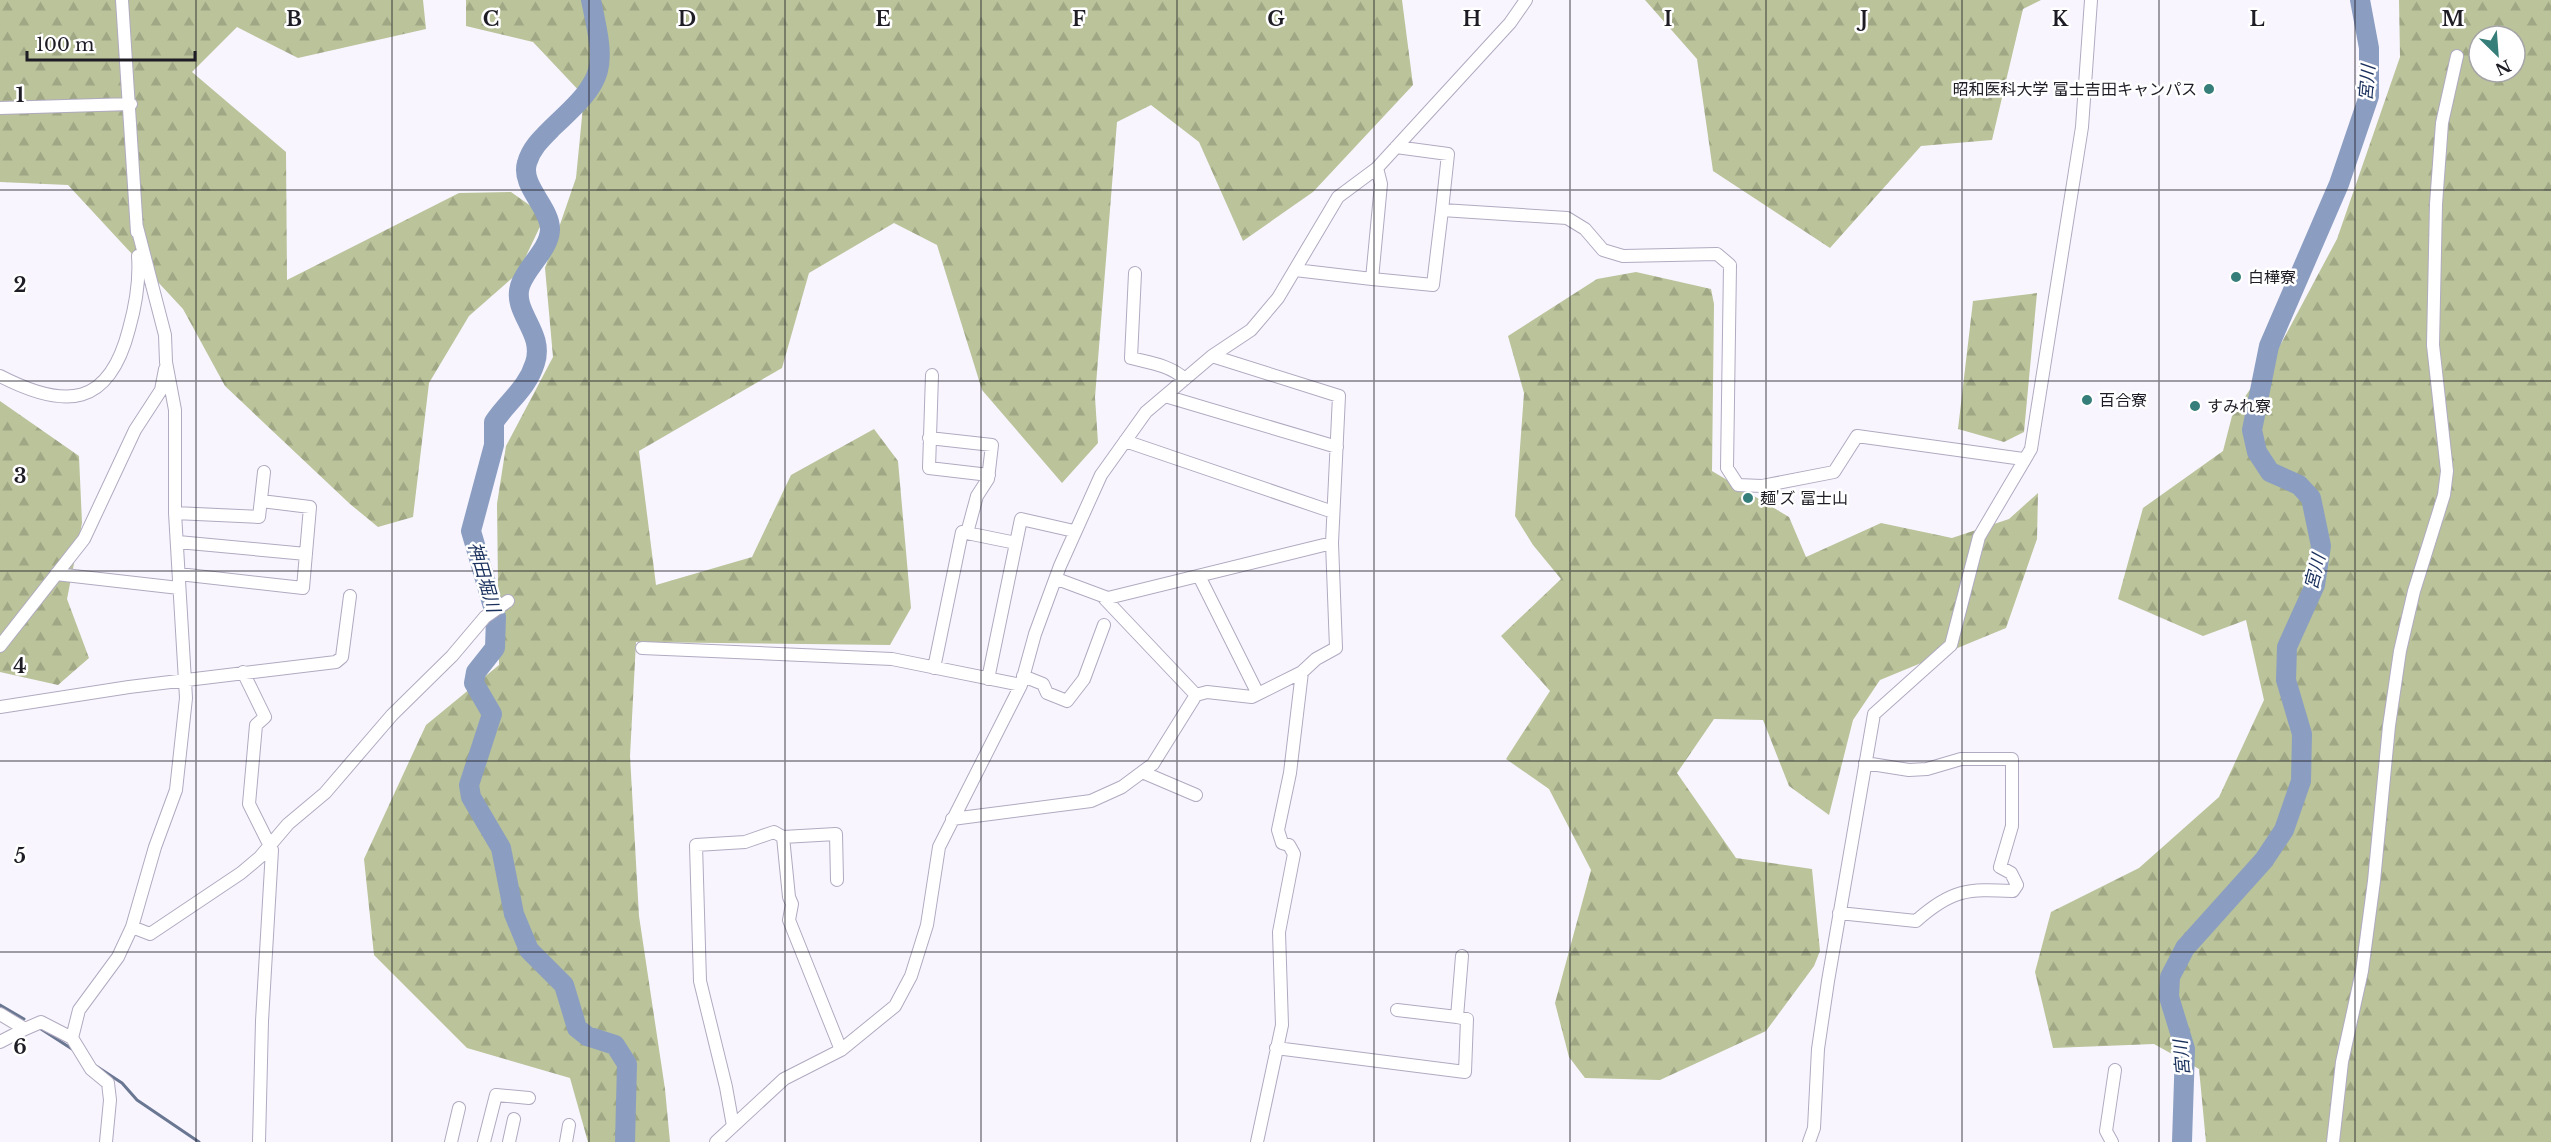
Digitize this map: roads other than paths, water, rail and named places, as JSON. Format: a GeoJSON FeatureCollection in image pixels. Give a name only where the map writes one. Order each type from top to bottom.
{"type":"FeatureCollection","features":[{"type":"Feature","properties":{"kind":"street"},"geometry":{"type":"LineString","coordinates":[[0,376],[22,388],[46,395],[70,396],[82,394],[105,383],[117,366],[138,296],[131,104],[122,0]]}},
{"type":"Feature","properties":{"kind":"street"},"geometry":{"type":"LineString","coordinates":[[716,1142],[784,1078],[841,1050],[895,1006],[910,976],[927,925],[939,847],[1022,681],[1035,634],[1074,531],[1101,475],[1125,441],[1146,412],[1212,356],[1251,330],[1278,298],[1338,197],[1377,168],[1510,23],[1526,0]]}},
{"type":"Feature","properties":{"kind":"street"},"geometry":{"type":"LineString","coordinates":[[1809,1142],[1814,1128],[1818,1049],[1874,714],[1951,645],[1979,537],[2031,449],[2082,127],[2091,0]]}},
{"type":"Feature","properties":{"kind":"street"},"geometry":{"type":"LineString","coordinates":[[2333,1142],[2342,1062],[2362,971],[2374,881],[2389,726],[2400,651],[2414,591],[2444,495],[2447,471],[2433,345],[2436,204],[2442,123],[2457,56]]}},
{"type":"Feature","properties":{"kind":"street"},"geometry":{"type":"LineString","coordinates":[[0,108],[131,104]]}},
{"type":"Feature","properties":{"kind":"street"},"geometry":{"type":"LineString","coordinates":[[1294,270],[1433,285],[1448,154],[1396,147]]}},
{"type":"Feature","properties":{"kind":"street"},"geometry":{"type":"LineString","coordinates":[[1372,279],[1381,184],[1377,168]]}},
{"type":"Feature","properties":{"kind":"street"},"geometry":{"type":"LineString","coordinates":[[1442,210],[1567,218],[1585,229],[1603,250],[1623,256],[1717,254],[1730,265],[1727,468],[1738,485],[1762,486],[1834,472],[1857,436],[2024,459]]}},
{"type":"Feature","properties":{"kind":"street"},"geometry":{"type":"LineString","coordinates":[[72,1038],[79,1010],[118,957],[132,927],[155,847],[176,790],[187,682],[175,513],[175,410],[166,362],[165,335],[137,227]]}},
{"type":"Feature","properties":{"kind":"street"},"geometry":{"type":"LineString","coordinates":[[1135,273],[1131,358],[1157,363],[1185,379]]}},
{"type":"Feature","properties":{"kind":"street"},"geometry":{"type":"LineString","coordinates":[[952,819],[1091,801],[1122,787],[1153,764],[1196,695],[1207,692],[1252,697],[1302,672],[1316,659],[1336,648],[1332,543],[1339,396],[1212,356]]}},
{"type":"Feature","properties":{"kind":"street"},"geometry":{"type":"LineString","coordinates":[[0,646],[84,539],[135,430],[161,390],[166,362]]}},
{"type":"Feature","properties":{"kind":"street"},"geometry":{"type":"LineString","coordinates":[[932,375],[929,468],[989,475]]}},
{"type":"Feature","properties":{"kind":"street"},"geometry":{"type":"LineString","coordinates":[[1165,396],[1337,447]]}},
{"type":"Feature","properties":{"kind":"street"},"geometry":{"type":"LineString","coordinates":[[929,438],[992,445],[989,475],[977,496],[967,533]]}},
{"type":"Feature","properties":{"kind":"street"},"geometry":{"type":"LineString","coordinates":[[1125,441],[1333,512]]}},
{"type":"Feature","properties":{"kind":"street"},"geometry":{"type":"LineString","coordinates":[[175,513],[259,517],[264,472]]}},
{"type":"Feature","properties":{"kind":"street"},"geometry":{"type":"LineString","coordinates":[[179,574],[303,588],[310,507],[261,501]]}},
{"type":"Feature","properties":{"kind":"street"},"geometry":{"type":"LineString","coordinates":[[988,679],[1021,519],[1074,531]]}},
{"type":"Feature","properties":{"kind":"street"},"geometry":{"type":"LineString","coordinates":[[934,668],[962,532],[1016,543]]}},
{"type":"Feature","properties":{"kind":"street"},"geometry":{"type":"LineString","coordinates":[[178,542],[306,554]]}},
{"type":"Feature","properties":{"kind":"street"},"geometry":{"type":"LineString","coordinates":[[1105,599],[1332,543]]}},
{"type":"Feature","properties":{"kind":"street"},"geometry":{"type":"LineString","coordinates":[[56,574],[179,588]]}},
{"type":"Feature","properties":{"kind":"street"},"geometry":{"type":"LineString","coordinates":[[1199,576],[1258,694]]}},
{"type":"Feature","properties":{"kind":"street"},"geometry":{"type":"LineString","coordinates":[[1057,579],[1105,599],[1196,695]]}},
{"type":"Feature","properties":{"kind":"street"},"geometry":{"type":"LineString","coordinates":[[0,707],[129,687],[187,682],[243,672],[336,662],[342,657],[350,596]]}},
{"type":"Feature","properties":{"kind":"street"},"geometry":{"type":"LineString","coordinates":[[132,927],[150,934],[240,873],[325,793],[392,715],[452,656],[485,616],[508,601]]}},
{"type":"Feature","properties":{"kind":"street"},"geometry":{"type":"LineString","coordinates":[[642,648],[892,659],[988,679],[1043,684],[1047,693],[1067,701],[1084,679],[1104,625]]}},
{"type":"Feature","properties":{"kind":"street"},"geometry":{"type":"LineString","coordinates":[[243,672],[265,717],[256,725],[249,804],[272,850],[262,1020],[259,1142]]}},
{"type":"Feature","properties":{"kind":"street"},"geometry":{"type":"LineString","coordinates":[[1257,1142],[1282,1025],[1279,932],[1293,854],[1289,845],[1282,843],[1278,830],[1290,773],[1302,672]]}},
{"type":"Feature","properties":{"kind":"street"},"geometry":{"type":"LineString","coordinates":[[1839,914],[1916,921],[1950,895],[1977,890],[2013,891],[2017,885],[2011,873],[2000,867],[2012,826],[2012,759],[1961,759],[1927,769],[1909,770],[1865,763]]}},
{"type":"Feature","properties":{"kind":"street"},"geometry":{"type":"LineString","coordinates":[[1142,772],[1196,795]]}},
{"type":"Feature","properties":{"kind":"street"},"geometry":{"type":"LineString","coordinates":[[733,1126],[699,972],[696,845],[745,842],[759,835],[774,832],[783,837],[836,834],[837,880]]}},
{"type":"Feature","properties":{"kind":"street"},"geometry":{"type":"LineString","coordinates":[[783,837],[789,897],[792,904],[789,920],[841,1050]]}},
{"type":"Feature","properties":{"kind":"street"},"geometry":{"type":"LineString","coordinates":[[1457,1017],[1462,956]]}},
{"type":"Feature","properties":{"kind":"street"},"geometry":{"type":"LineString","coordinates":[[1276,1048],[1465,1072],[1467,1019],[1397,1010]]}},
{"type":"Feature","properties":{"kind":"street"},"geometry":{"type":"LineString","coordinates":[[0,1014],[25,1029]]}},
{"type":"Feature","properties":{"kind":"street"},"geometry":{"type":"LineString","coordinates":[[0,1042],[41,1022],[72,1038],[91,1069],[108,1083],[110,1101],[106,1142]]}},
{"type":"Feature","properties":{"kind":"street"},"geometry":{"type":"LineString","coordinates":[[2112,1142],[2106,1131],[2115,1070]]}},
{"type":"Feature","properties":{"kind":"street"},"geometry":{"type":"LineString","coordinates":[[484,1142],[496,1095],[529,1098]]}},
{"type":"Feature","properties":{"kind":"street"},"geometry":{"type":"LineString","coordinates":[[452,1142],[459,1108]]}},
{"type":"Feature","properties":{"kind":"street"},"geometry":{"type":"LineString","coordinates":[[509,1142],[514,1119]]}},
{"type":"Feature","properties":{"kind":"street"},"geometry":{"type":"LineString","coordinates":[[566,1142],[569,1125]]}},
{"type":"Feature","properties":{"kind":"waterway","name":"神田堀川"},"geometry":{"type":"LineString","coordinates":[[591,0],[599,42],[598,71],[584,96],[537,144],[527,163],[526,172],[531,189],[546,213],[550,230],[546,245],[520,286],[520,305],[536,342],[535,363],[522,388],[494,422],[494,445],[471,531],[496,617],[495,648],[476,672],[474,683],[492,714],[469,785],[471,797],[501,848],[514,914],[529,950],[564,985],[577,1028],[587,1036],[615,1045],[627,1064],[625,1142]]}},
{"type":"Feature","properties":{"kind":"waterway","name":"宮川"},"geometry":{"type":"LineString","coordinates":[[2182,1142],[2185,1049],[2169,997],[2170,977],[2185,948],[2264,860],[2284,830],[2301,781],[2302,734],[2286,680],[2287,647],[2315,585],[2321,546],[2311,498],[2299,485],[2270,472],[2257,452],[2252,430],[2269,346],[2339,184],[2369,96],[2369,48],[2360,0]]}},
{"type":"Feature","properties":{"kind":"waterway"},"geometry":{"type":"LineString","coordinates":[[0,1005],[24,1019]]}},
{"type":"Feature","properties":{"kind":"waterway"},"geometry":{"type":"LineString","coordinates":[[41,1029],[72,1049]]}},
{"type":"Feature","properties":{"kind":"waterway"},"geometry":{"type":"LineString","coordinates":[[96,1066],[122,1083],[137,1100],[199,1142]]}},
{"type":"Feature","properties":{"kind":"place","name":"昭和医科大学 富士吉田キャンパス"},"geometry":{"type":"Point","coordinates":[2209,89]}},
{"type":"Feature","properties":{"kind":"place","name":"白樺寮"},"geometry":{"type":"Point","coordinates":[2236,277]}},
{"type":"Feature","properties":{"kind":"place","name":"百合寮"},"geometry":{"type":"Point","coordinates":[2087,400]}},
{"type":"Feature","properties":{"kind":"place","name":"すみれ寮"},"geometry":{"type":"Point","coordinates":[2195,406]}},
{"type":"Feature","properties":{"kind":"place","name":"麺'ズ 冨士山"},"geometry":{"type":"Point","coordinates":[1748,498]}}]}
